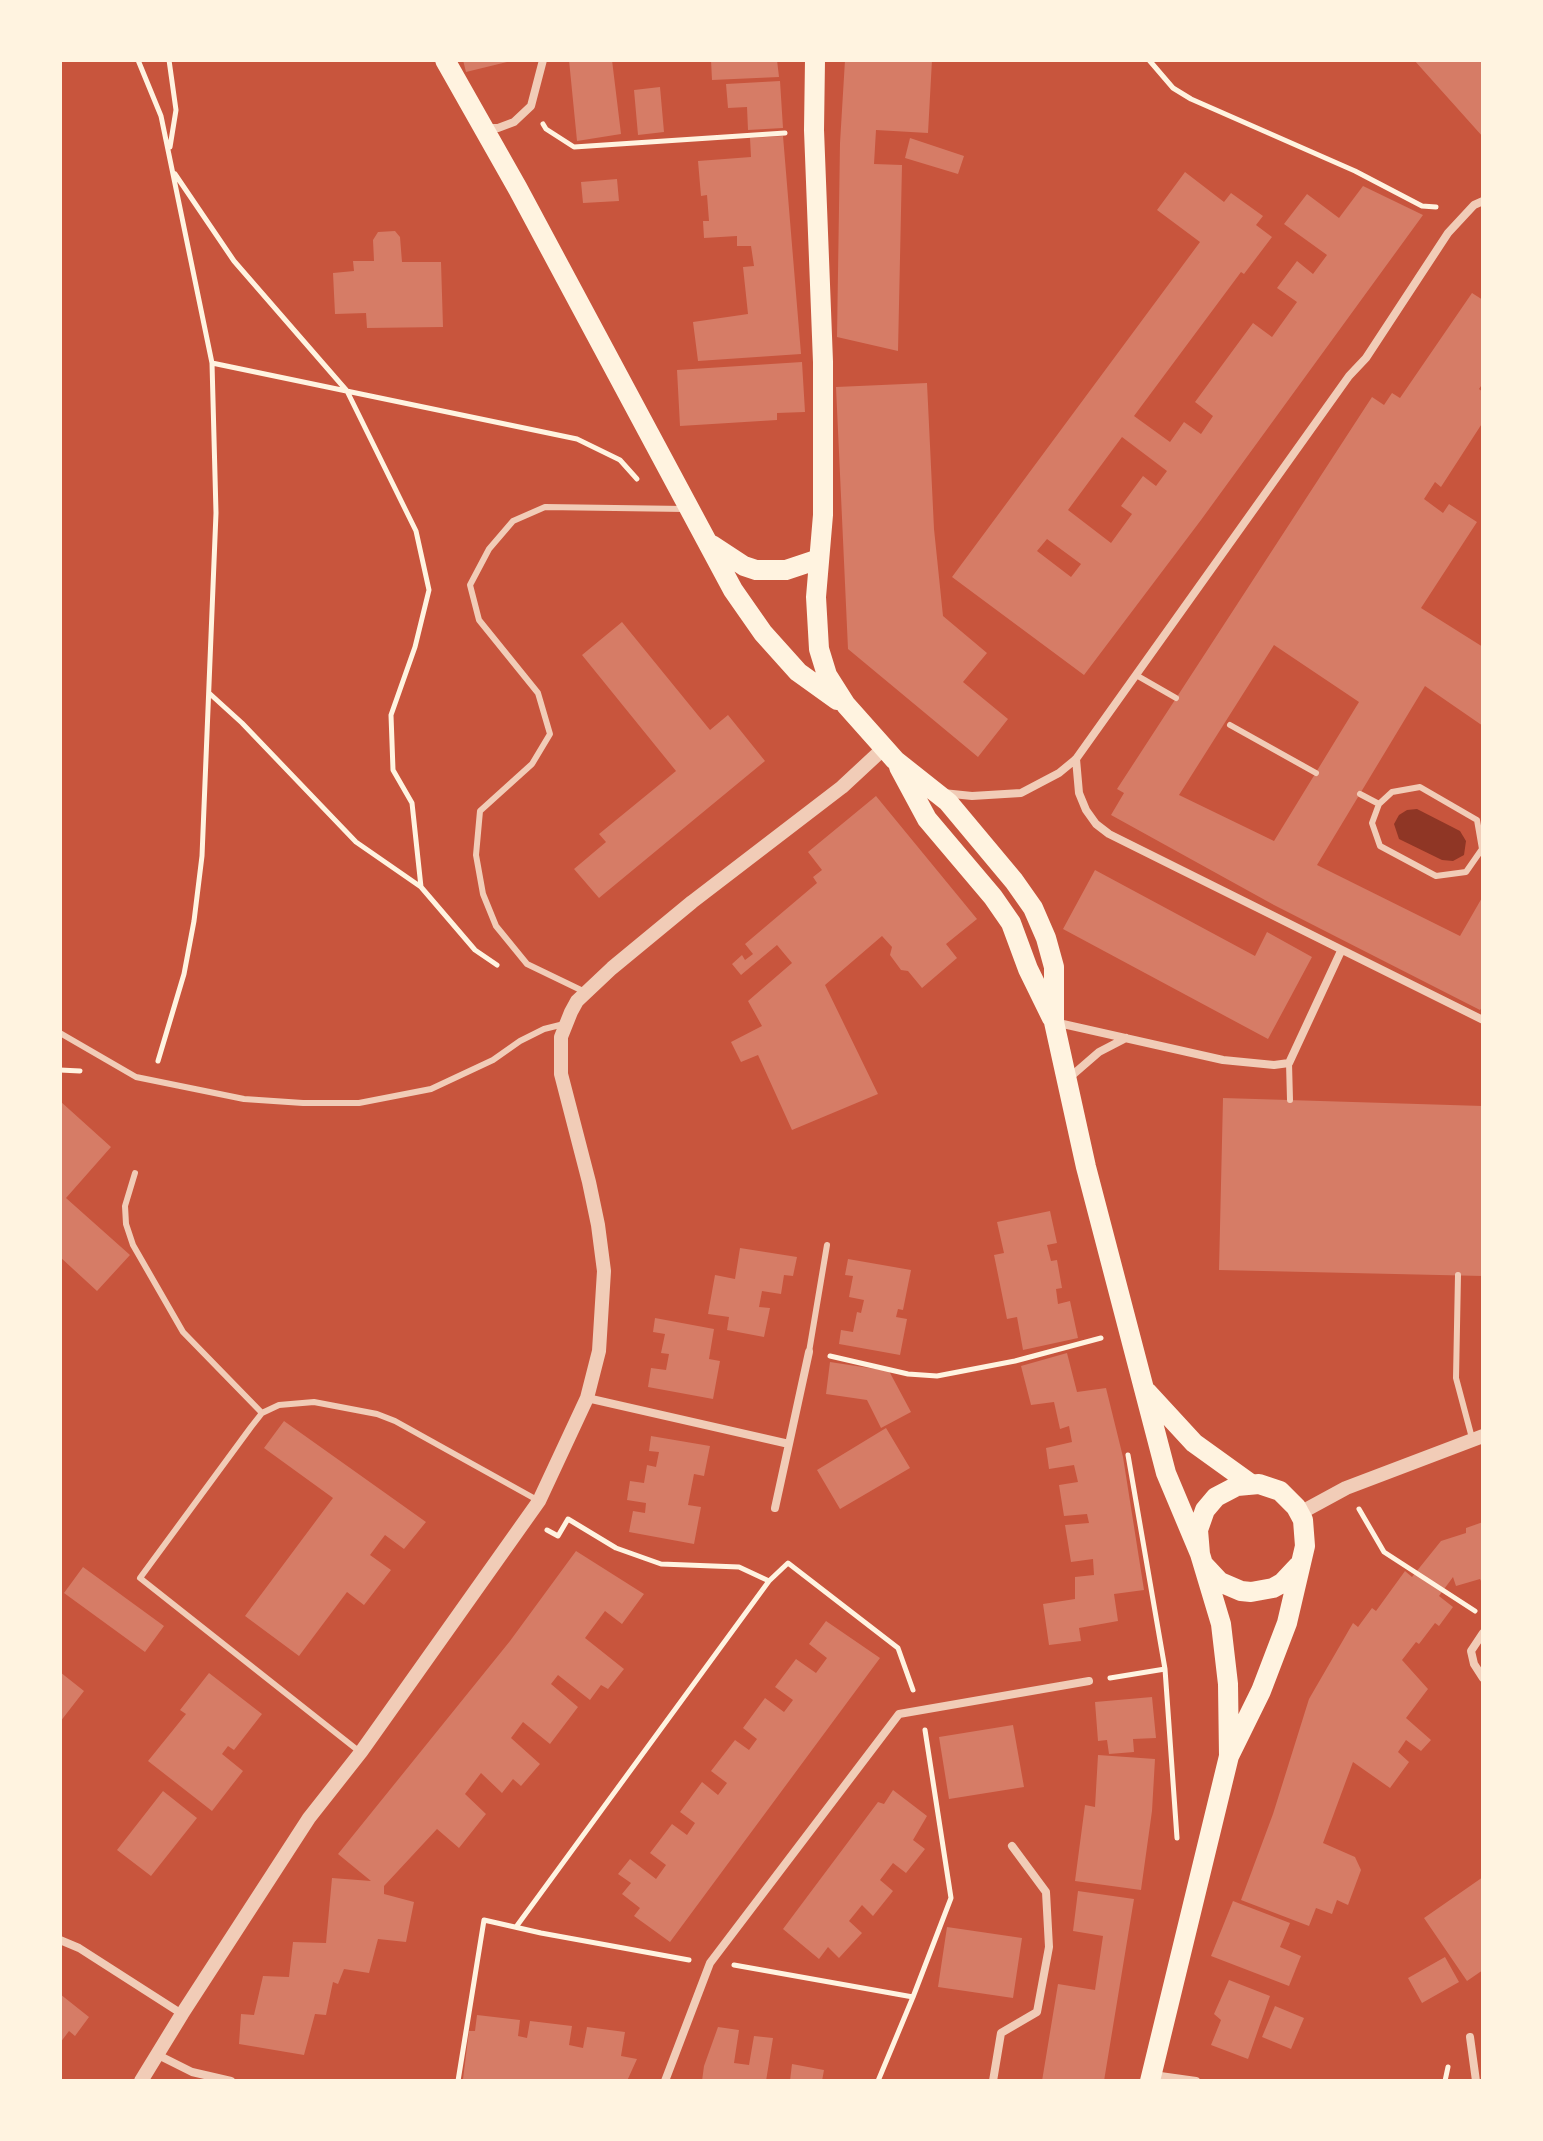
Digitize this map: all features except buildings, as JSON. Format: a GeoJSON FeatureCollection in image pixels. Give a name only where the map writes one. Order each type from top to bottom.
{"type":"FeatureCollection","features":[{"type":"Feature","properties":{"kind":"main road"},"geometry":{"type":"LineString","coordinates":[[445,60],[733,590],[763,633],[798,672],[846,705]]}},
{"type":"Feature","properties":{"kind":"main road"},"geometry":{"type":"LineString","coordinates":[[815,60],[814,130],[823,362],[823,515],[816,597],[819,649],[827,675],[846,705],[890,754],[939,792],[1014,881],[1033,908],[1046,938],[1054,967],[1054,1022],[1066,1080],[1142,1386],[1166,1473],[1202,1559],[1221,1624],[1228,1684],[1229,1756]]}},
{"type":"Feature","properties":{"kind":"main road"},"geometry":{"type":"LineString","coordinates":[[709,543],[744,566],[756,570],[786,570],[819,559]]}},
{"type":"Feature","properties":{"kind":"main road"},"geometry":{"type":"LineString","coordinates":[[890,754],[927,819],[1011,923],[1028,969],[1054,1022]]}},
{"type":"Feature","properties":{"kind":"main road"},"geometry":{"type":"LineString","coordinates":[[1142,1386],[1194,1443],[1251,1484]]}},
{"type":"Feature","properties":{"kind":"main road"},"geometry":{"type":"LineString","coordinates":[[1150,2078],[1229,1756],[1261,1691],[1287,1623],[1306,1537],[1300,1513],[1280,1491],[1266,1485],[1230,1488],[1210,1503],[1198,1530],[1202,1559],[1220,1582],[1230,1588],[1251,1592],[1273,1588],[1282,1583],[1300,1562]]}},
{"type":"Feature","properties":{"kind":"street"},"geometry":{"type":"LineString","coordinates":[[484,128],[498,128],[514,122],[531,106],[543,60]]}},
{"type":"Feature","properties":{"kind":"street"},"geometry":{"type":"LineString","coordinates":[[939,792],[972,796],[1021,793],[1059,773],[1076,759],[1349,376],[1366,358],[1448,233],[1474,205],[1483,201]]}},
{"type":"Feature","properties":{"kind":"street"},"geometry":{"type":"LineString","coordinates":[[141,2081],[309,1818],[361,1752],[539,1501],[587,1398],[599,1351],[604,1271],[589,1182],[561,1074],[559,1054],[564,1024],[586,992],[692,902],[890,754]]}},
{"type":"Feature","properties":{"kind":"street"},"geometry":{"type":"LineString","coordinates":[[1076,759],[1079,793],[1086,810],[1096,824],[1109,834],[1483,1020]]}},
{"type":"Feature","properties":{"kind":"street"},"geometry":{"type":"LineString","coordinates":[[1054,1022],[1223,1060],[1274,1065],[1289,1063],[1341,951]]}},
{"type":"Feature","properties":{"kind":"street"},"geometry":{"type":"LineString","coordinates":[[1066,1080],[1099,1052],[1127,1037]]}},
{"type":"Feature","properties":{"kind":"street"},"geometry":{"type":"LineString","coordinates":[[775,1508],[809,1352]]}},
{"type":"Feature","properties":{"kind":"street"},"geometry":{"type":"LineString","coordinates":[[587,1398],[789,1444]]}},
{"type":"Feature","properties":{"kind":"street"},"geometry":{"type":"LineString","coordinates":[[1300,1513],[1346,1488],[1478,1438]]}},
{"type":"Feature","properties":{"kind":"street"},"geometry":{"type":"LineString","coordinates":[[1483,1633],[1471,1651],[1474,1664],[1483,1678]]}},
{"type":"Feature","properties":{"kind":"street"},"geometry":{"type":"LineString","coordinates":[[665,2081],[710,1963],[899,1714],[1089,1681]]}},
{"type":"Feature","properties":{"kind":"street"},"geometry":{"type":"LineString","coordinates":[[993,2081],[1001,2033],[1037,2012],[1049,1947],[1046,1892],[1012,1846]]}},
{"type":"Feature","properties":{"kind":"street"},"geometry":{"type":"LineString","coordinates":[[60,1940],[79,1948],[182,2014]]}},
{"type":"Feature","properties":{"kind":"street"},"geometry":{"type":"LineString","coordinates":[[1470,2037],[1476,2081]]}},
{"type":"Feature","properties":{"kind":"street"},"geometry":{"type":"LineString","coordinates":[[158,2055],[192,2072],[231,2081]]}},
{"type":"Feature","properties":{"kind":"street"},"geometry":{"type":"LineString","coordinates":[[1150,2078],[1196,2081]]}},
{"type":"Feature","properties":{"kind":"lane"},"geometry":{"type":"LineString","coordinates":[[1474,205],[1483,193]]}},
{"type":"Feature","properties":{"kind":"lane"},"geometry":{"type":"LineString","coordinates":[[586,992],[527,964],[496,926],[483,894],[476,855],[480,811],[532,764],[550,734],[538,693],[479,620],[470,585],[489,549],[513,521],[545,507],[689,509]]}},
{"type":"Feature","properties":{"kind":"lane"},"geometry":{"type":"LineString","coordinates":[[1136,675],[1176,698]]}},
{"type":"Feature","properties":{"kind":"lane"},"geometry":{"type":"LineString","coordinates":[[1230,725],[1316,773]]}},
{"type":"Feature","properties":{"kind":"lane"},"geometry":{"type":"LineString","coordinates":[[1420,787],[1477,820],[1482,849],[1466,872],[1436,876],[1380,846],[1372,823],[1379,804],[1392,792],[1420,787]]}},
{"type":"Feature","properties":{"kind":"lane"},"geometry":{"type":"LineString","coordinates":[[1360,794],[1379,804]]}},
{"type":"Feature","properties":{"kind":"lane"},"geometry":{"type":"LineString","coordinates":[[60,1033],[136,1077],[152,1081],[244,1099],[359,1103],[431,1089],[493,1060],[544,1029],[564,1024]]}},
{"type":"Feature","properties":{"kind":"lane"},"geometry":{"type":"LineString","coordinates":[[1289,1063],[1290,1100]]}},
{"type":"Feature","properties":{"kind":"lane"},"geometry":{"type":"LineString","coordinates":[[135,1173],[125,1206],[126,1224],[133,1245],[183,1332],[262,1413]]}},
{"type":"Feature","properties":{"kind":"lane"},"geometry":{"type":"LineString","coordinates":[[809,1352],[827,1245]]}},
{"type":"Feature","properties":{"kind":"lane"},"geometry":{"type":"LineString","coordinates":[[1458,1275],[1456,1378],[1478,1438]]}},
{"type":"Feature","properties":{"kind":"lane"},"geometry":{"type":"LineString","coordinates":[[361,1752],[140,1578],[262,1413],[279,1405],[314,1402],[377,1414],[539,1501]]}},
{"type":"Feature","properties":{"kind":"path"},"geometry":{"type":"LineString","coordinates":[[138,60],[161,116],[212,363],[216,513],[202,856],[184,974],[152,1081]]}},
{"type":"Feature","properties":{"kind":"path"},"geometry":{"type":"LineString","coordinates":[[169,60],[176,110],[169,152]]}},
{"type":"Feature","properties":{"kind":"path"},"geometry":{"type":"LineString","coordinates":[[1149,60],[1173,88],[1191,99],[1355,171],[1422,206],[1436,207]]}},
{"type":"Feature","properties":{"kind":"path"},"geometry":{"type":"LineString","coordinates":[[531,106],[546,129],[574,147],[814,130]]}},
{"type":"Feature","properties":{"kind":"path"},"geometry":{"type":"LineString","coordinates":[[172,170],[234,261],[347,391],[416,531],[429,590],[415,647],[391,715],[393,770],[412,803],[421,887]]}},
{"type":"Feature","properties":{"kind":"path"},"geometry":{"type":"LineString","coordinates":[[212,363],[577,439],[620,460],[646,489]]}},
{"type":"Feature","properties":{"kind":"path"},"geometry":{"type":"LineString","coordinates":[[208,693],[242,723],[356,842],[421,887],[475,950],[506,972]]}},
{"type":"Feature","properties":{"kind":"path"},"geometry":{"type":"LineString","coordinates":[[809,1352],[908,1374],[937,1376],[1015,1361],[1129,1331]]}},
{"type":"Feature","properties":{"kind":"path"},"geometry":{"type":"LineString","coordinates":[[1126,1443],[1165,1669],[1178,1844]]}},
{"type":"Feature","properties":{"kind":"path"},"geometry":{"type":"LineString","coordinates":[[1346,1488],[1384,1552],[1483,1616]]}},
{"type":"Feature","properties":{"kind":"path"},"geometry":{"type":"LineString","coordinates":[[527,1519],[558,1536],[568,1519],[616,1548],[661,1564],[739,1567],[769,1581]]}},
{"type":"Feature","properties":{"kind":"path"},"geometry":{"type":"LineString","coordinates":[[516,1927],[769,1581],[788,1563],[898,1648],[920,1711]]}},
{"type":"Feature","properties":{"kind":"path"},"geometry":{"type":"LineString","coordinates":[[1089,1681],[1165,1669]]}},
{"type":"Feature","properties":{"kind":"path"},"geometry":{"type":"LineString","coordinates":[[878,2081],[951,1898],[929,1746]]}},
{"type":"Feature","properties":{"kind":"path"},"geometry":{"type":"LineString","coordinates":[[458,2081],[484,1920],[673,1958]]}},
{"type":"Feature","properties":{"kind":"path"},"geometry":{"type":"LineString","coordinates":[[744,1967],[913,1997]]}},
{"type":"Feature","properties":{"kind":"shaded area"},"geometry":{"type":"Polygon","coordinates":[[[1417,809],[1460,831],[1466,841],[1464,855],[1453,861],[1442,860],[1399,839],[1394,824],[1399,815],[1417,809]]]}}]}
